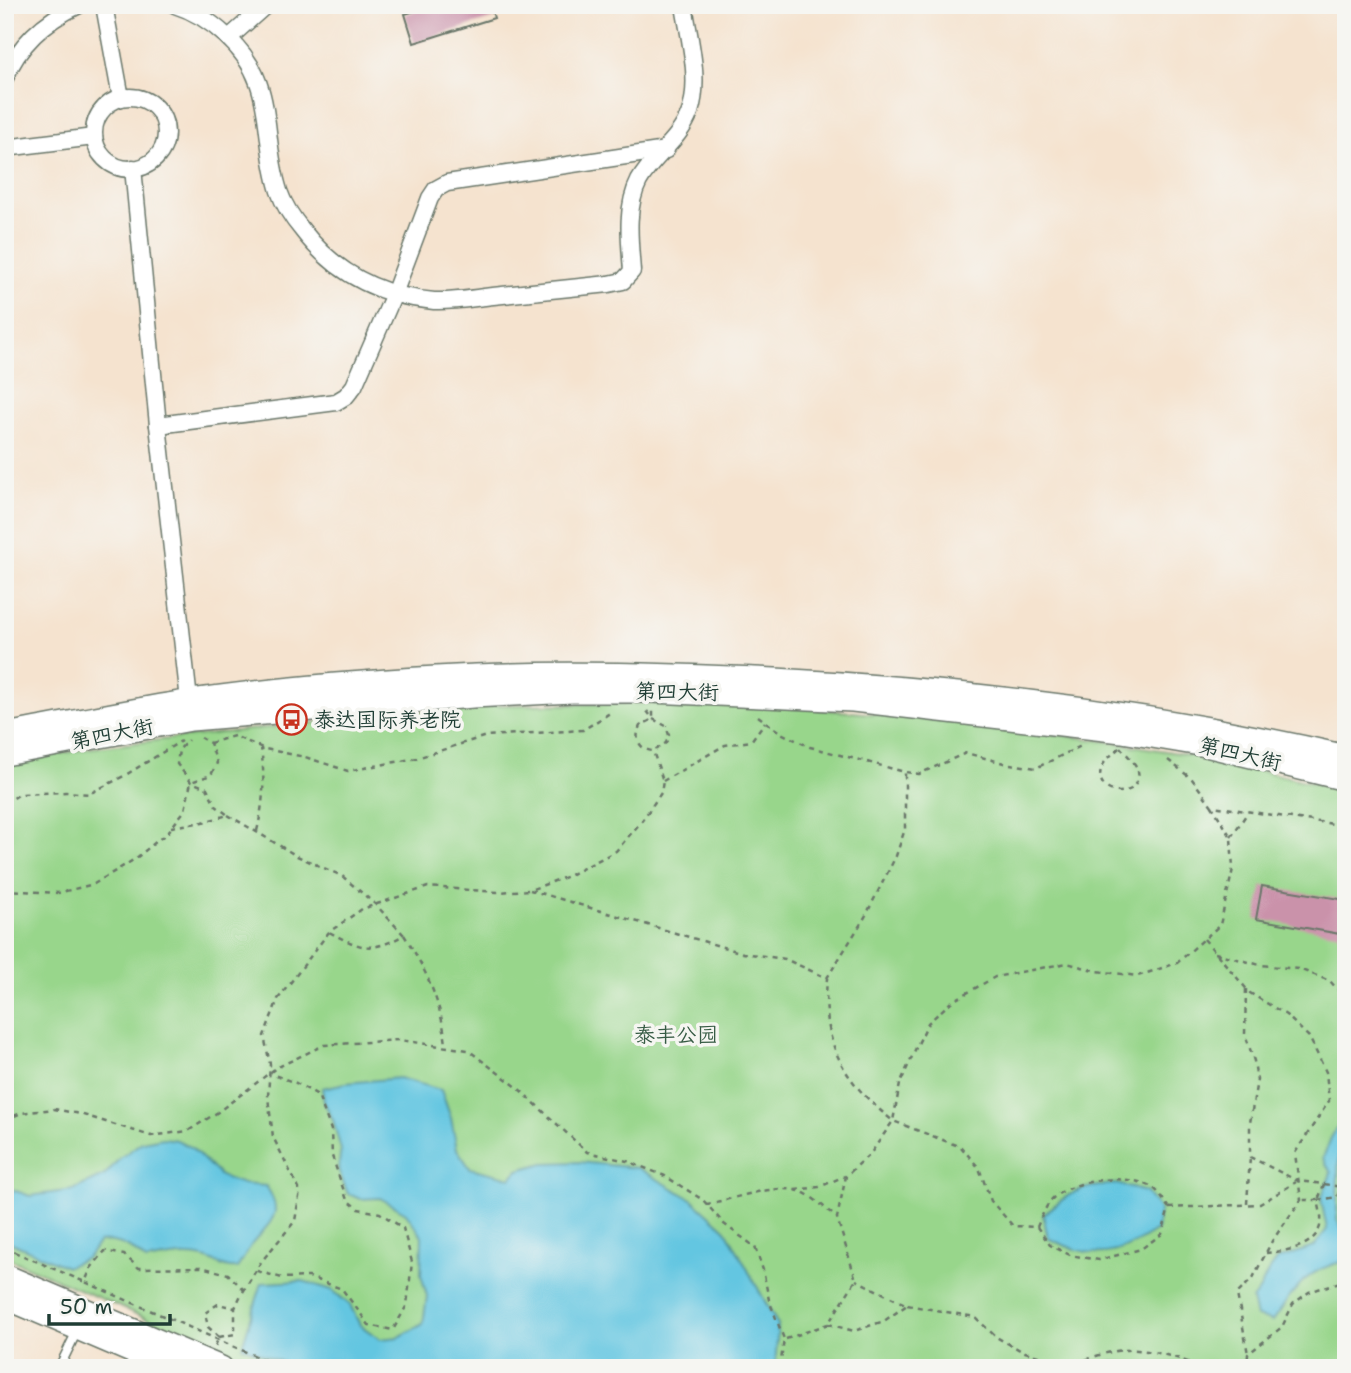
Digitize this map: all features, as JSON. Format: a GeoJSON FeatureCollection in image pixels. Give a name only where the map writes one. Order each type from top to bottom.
{"type":"FeatureCollection","features":[{"type":"Feature","properties":{"kind":"street"},"geometry":{"type":"LineString","coordinates":[[5,78],[15,56],[34,34],[62,13],[79,5]]}},
{"type":"Feature","properties":{"kind":"street"},"geometry":{"type":"LineString","coordinates":[[104,5],[121,98]]}},
{"type":"Feature","properties":{"kind":"street"},"geometry":{"type":"LineString","coordinates":[[175,5],[204,19],[229,38],[246,57],[259,80],[281,198],[291,216],[331,262],[357,279],[394,294],[437,301],[624,281],[632,271],[629,225],[639,181],[666,150],[690,112],[694,91],[684,5]]}},
{"type":"Feature","properties":{"kind":"street"},"geometry":{"type":"LineString","coordinates":[[229,38],[266,5]]}},
{"type":"Feature","properties":{"kind":"street"},"geometry":{"type":"LineString","coordinates":[[135,97],[148,102],[158,111],[165,123],[166,137],[159,154],[148,164],[132,169],[117,167],[106,160],[94,137],[100,113],[111,102],[121,98],[135,97]]}},
{"type":"Feature","properties":{"kind":"street"},"geometry":{"type":"LineString","coordinates":[[5,148],[94,137]]}},
{"type":"Feature","properties":{"kind":"street"},"geometry":{"type":"LineString","coordinates":[[158,425],[336,402],[346,396],[354,386],[394,294],[430,198],[436,189],[447,183],[666,150]]}},
{"type":"Feature","properties":{"kind":"street"},"geometry":{"type":"LineString","coordinates":[[132,169],[191,718]]}},
{"type":"Feature","properties":{"kind":"street","name":"第四大街"},"geometry":{"type":"LineString","coordinates":[[5,754],[191,718],[329,686],[438,678],[659,674],[981,695],[1118,713],[1251,735],[1346,757]]}},
{"type":"Feature","properties":{"kind":"street","name":"第四大街"},"geometry":{"type":"LineString","coordinates":[[5,735],[473,696],[572,691],[651,703],[853,700],[1122,732],[1206,746],[1346,779]]}},
{"type":"Feature","properties":{"kind":"street"},"geometry":{"type":"LineString","coordinates":[[5,1276],[215,1365]]}},
{"type":"Feature","properties":{"kind":"street"},"geometry":{"type":"LineString","coordinates":[[5,1297],[170,1368]]}},
{"type":"Feature","properties":{"kind":"lane"},"geometry":{"type":"LineString","coordinates":[[59,1368],[78,1328]]}},
{"type":"Feature","properties":{"kind":"path"},"geometry":{"type":"LineString","coordinates":[[651,703],[653,719]]}},
{"type":"Feature","properties":{"kind":"path"},"geometry":{"type":"LineString","coordinates":[[651,703],[653,719]]}},
{"type":"Feature","properties":{"kind":"path"},"geometry":{"type":"LineString","coordinates":[[651,703],[653,719]]}},
{"type":"Feature","properties":{"kind":"path"},"geometry":{"type":"LineString","coordinates":[[210,743],[234,736],[261,747],[348,771],[417,758],[486,736],[583,730],[620,706]]}},
{"type":"Feature","properties":{"kind":"path"},"geometry":{"type":"LineString","coordinates":[[753,713],[781,733],[810,747],[919,774],[966,753],[1003,764],[1035,768],[1089,742]]}},
{"type":"Feature","properties":{"kind":"path"},"geometry":{"type":"LineString","coordinates":[[191,718],[210,743],[217,763],[211,775],[191,782]]}},
{"type":"Feature","properties":{"kind":"path"},"geometry":{"type":"LineString","coordinates":[[191,718],[179,750],[177,764],[191,782],[207,788],[216,806],[228,815],[298,856],[342,876],[375,904],[404,935],[422,964],[444,1028],[446,1046]]}},
{"type":"Feature","properties":{"kind":"path"},"geometry":{"type":"LineString","coordinates":[[5,803],[20,794],[89,794],[124,776],[191,718]]}},
{"type":"Feature","properties":{"kind":"path"},"geometry":{"type":"LineString","coordinates":[[653,719],[666,726],[669,735],[667,743],[653,751],[638,744],[636,736],[640,726],[653,719]]}},
{"type":"Feature","properties":{"kind":"path"},"geometry":{"type":"LineString","coordinates":[[663,781],[725,745],[751,741],[765,722]]}},
{"type":"Feature","properties":{"kind":"path"},"geometry":{"type":"LineString","coordinates":[[1110,745],[1131,749]]}},
{"type":"Feature","properties":{"kind":"path"},"geometry":{"type":"LineString","coordinates":[[257,831],[263,806],[265,774],[261,747]]}},
{"type":"Feature","properties":{"kind":"path"},"geometry":{"type":"LineString","coordinates":[[1120,747],[1134,760],[1139,772],[1131,789],[1118,793],[1106,788],[1102,783],[1100,771],[1105,761],[1120,747]]}},
{"type":"Feature","properties":{"kind":"path"},"geometry":{"type":"LineString","coordinates":[[530,890],[568,876],[616,851],[661,793],[663,781],[653,751]]}},
{"type":"Feature","properties":{"kind":"path"},"geometry":{"type":"LineString","coordinates":[[706,1204],[754,1192],[819,1187],[846,1176],[871,1153],[893,1121],[900,1084],[928,1023],[951,1002],[995,977],[1068,964],[1138,976],[1177,963],[1220,925],[1233,869],[1231,837],[1192,779],[1163,755]]}},
{"type":"Feature","properties":{"kind":"path"},"geometry":{"type":"LineString","coordinates":[[905,772],[905,829],[896,856],[866,917],[827,978],[825,1007],[833,1049],[853,1083],[876,1108],[893,1121],[961,1147],[979,1168],[991,1201],[1013,1226],[1037,1227]]}},
{"type":"Feature","properties":{"kind":"path"},"geometry":{"type":"LineString","coordinates":[[5,890],[58,893],[94,884],[135,859],[171,827],[185,810],[191,782]]}},
{"type":"Feature","properties":{"kind":"path"},"geometry":{"type":"LineString","coordinates":[[1212,806],[1346,826]]}},
{"type":"Feature","properties":{"kind":"path"},"geometry":{"type":"LineString","coordinates":[[1231,837],[1248,812]]}},
{"type":"Feature","properties":{"kind":"path"},"geometry":{"type":"LineString","coordinates":[[171,827],[228,815]]}},
{"type":"Feature","properties":{"kind":"path"},"geometry":{"type":"LineString","coordinates":[[219,1338],[235,1334],[235,1308],[272,1247],[295,1221],[300,1191],[273,1137],[268,1097],[270,1064],[264,1036],[278,999],[312,957],[328,932],[362,909],[428,887],[530,890],[743,953],[785,959],[827,978]]}},
{"type":"Feature","properties":{"kind":"path"},"geometry":{"type":"LineString","coordinates":[[328,932],[352,944],[380,948],[404,935]]}},
{"type":"Feature","properties":{"kind":"path"},"geometry":{"type":"LineString","coordinates":[[1204,939],[1246,989],[1286,1015],[1309,1037],[1326,1072],[1329,1101],[1295,1153],[1301,1200],[1253,1278],[1237,1294],[1248,1354],[1247,1368]]}},
{"type":"Feature","properties":{"kind":"path"},"geometry":{"type":"LineString","coordinates":[[1215,953],[1260,965],[1300,969],[1330,981],[1346,999]]}},
{"type":"Feature","properties":{"kind":"path"},"geometry":{"type":"LineString","coordinates":[[1246,989],[1245,1034],[1257,1080],[1250,1123],[1247,1204]]}},
{"type":"Feature","properties":{"kind":"path"},"geometry":{"type":"LineString","coordinates":[[5,1120],[21,1113],[54,1109],[80,1114],[151,1136],[188,1131],[276,1068],[324,1045],[399,1040],[468,1050],[517,1087],[587,1152],[627,1161],[664,1176],[706,1204],[724,1224],[754,1247],[763,1270],[769,1300],[784,1339],[780,1368]]}},
{"type":"Feature","properties":{"kind":"path"},"geometry":{"type":"LineString","coordinates":[[257,1271],[282,1278],[309,1278],[342,1289],[369,1325],[393,1330],[407,1305],[412,1262],[403,1228],[380,1213],[358,1209],[347,1200],[332,1156],[331,1130],[318,1096],[296,1083],[270,1074]]}},
{"type":"Feature","properties":{"kind":"path"},"geometry":{"type":"LineString","coordinates":[[1250,1157],[1297,1181],[1343,1187],[1337,1197],[1301,1200]]}},
{"type":"Feature","properties":{"kind":"path"},"geometry":{"type":"LineString","coordinates":[[846,1176],[837,1218],[856,1280],[907,1305],[975,1317],[996,1337],[1022,1351],[1060,1363],[1075,1364]]}},
{"type":"Feature","properties":{"kind":"path"},"geometry":{"type":"LineString","coordinates":[[1037,1227],[1051,1199],[1068,1187],[1098,1180],[1127,1181],[1153,1188],[1169,1208]]}},
{"type":"Feature","properties":{"kind":"path"},"geometry":{"type":"LineString","coordinates":[[1169,1208],[1259,1203],[1297,1181]]}},
{"type":"Feature","properties":{"kind":"path"},"geometry":{"type":"LineString","coordinates":[[1266,1253],[1297,1250],[1314,1236],[1321,1222],[1318,1199],[1324,1184]]}},
{"type":"Feature","properties":{"kind":"path"},"geometry":{"type":"LineString","coordinates":[[795,1190],[813,1198],[837,1218]]}},
{"type":"Feature","properties":{"kind":"path"},"geometry":{"type":"LineString","coordinates":[[1037,1227],[1050,1245],[1070,1255],[1099,1260],[1141,1249],[1163,1234],[1169,1208]]}},
{"type":"Feature","properties":{"kind":"path"},"geometry":{"type":"LineString","coordinates":[[5,1248],[219,1338],[283,1368]]}},
{"type":"Feature","properties":{"kind":"path"},"geometry":{"type":"LineString","coordinates":[[85,1282],[91,1268],[105,1251],[124,1255],[139,1268],[201,1267],[228,1274],[244,1290]]}},
{"type":"Feature","properties":{"kind":"path"},"geometry":{"type":"LineString","coordinates":[[828,1324],[856,1280]]}},
{"type":"Feature","properties":{"kind":"path"},"geometry":{"type":"LineString","coordinates":[[1248,1354],[1282,1327],[1293,1304],[1309,1292],[1346,1280]]}},
{"type":"Feature","properties":{"kind":"path"},"geometry":{"type":"LineString","coordinates":[[219,1338],[208,1327],[205,1313],[218,1304],[235,1308]]}},
{"type":"Feature","properties":{"kind":"path"},"geometry":{"type":"LineString","coordinates":[[784,1339],[828,1324],[854,1331],[884,1321],[907,1305]]}},
{"type":"Feature","properties":{"kind":"path"},"geometry":{"type":"LineString","coordinates":[[215,1365],[219,1338]]}},
{"type":"Feature","properties":{"kind":"path"},"geometry":{"type":"LineString","coordinates":[[1068,1368],[1084,1360],[1127,1350],[1183,1359],[1201,1368]]}},
{"type":"Feature","properties":{"kind":"green space","name":"泰丰公园"},"geometry":{"type":"Polygon","coordinates":[[[718,703],[896,716],[1073,737],[1190,755],[1346,791],[1346,1368],[260,1368],[5,1257],[5,764],[91,748],[493,705],[718,703]]]}},
{"type":"Feature","properties":{"kind":"water"},"geometry":{"type":"Polygon","coordinates":[[[399,1078],[441,1090],[451,1118],[457,1149],[470,1168],[511,1178],[518,1170],[544,1163],[579,1162],[638,1168],[693,1200],[726,1230],[778,1325],[775,1368],[296,1368],[242,1346],[262,1283],[303,1281],[332,1290],[350,1305],[360,1325],[380,1339],[399,1337],[423,1324],[427,1296],[421,1275],[422,1236],[406,1213],[380,1198],[360,1199],[348,1194],[338,1169],[341,1150],[333,1120],[324,1102],[322,1088],[399,1078]]]}},
{"type":"Feature","properties":{"kind":"water"},"geometry":{"type":"Polygon","coordinates":[[[1346,1112],[1346,1146],[1339,1155],[1337,1220],[1346,1236],[1346,1253],[1341,1262],[1308,1277],[1287,1300],[1273,1321],[1256,1317],[1252,1300],[1278,1259],[1314,1247],[1327,1229],[1321,1199],[1331,1173],[1323,1158],[1346,1112]]]}},
{"type":"Feature","properties":{"kind":"water"},"geometry":{"type":"Polygon","coordinates":[[[163,1138],[177,1140],[191,1147],[220,1176],[243,1184],[266,1186],[272,1196],[275,1204],[273,1218],[237,1268],[228,1268],[209,1259],[190,1256],[146,1261],[125,1246],[106,1241],[99,1242],[87,1258],[66,1267],[5,1240],[5,1187],[30,1196],[73,1190],[105,1175],[120,1158],[142,1142],[163,1138]]]}},
{"type":"Feature","properties":{"kind":"water"},"geometry":{"type":"Polygon","coordinates":[[[1117,1184],[1146,1192],[1160,1210],[1157,1230],[1128,1246],[1104,1253],[1079,1250],[1048,1238],[1043,1215],[1053,1207],[1077,1191],[1117,1184]]]}},
{"type":"Feature","properties":{"kind":"water"},"geometry":{"type":"Polygon","coordinates":[[[1114,1362],[1158,1368],[1096,1368],[1114,1362]]]}},
{"type":"Feature","properties":{"kind":"building"},"geometry":{"type":"Polygon","coordinates":[[[434,5],[490,5],[494,18],[414,43],[405,14],[434,5]]]}},
{"type":"Feature","properties":{"kind":"building"},"geometry":{"type":"Polygon","coordinates":[[[1262,886],[1346,900],[1340,934],[1256,919],[1262,886]]]}},
{"type":"Feature","properties":{"kind":"place","name":"泰达国际养老院"},"geometry":{"type":"Point","coordinates":[291,720]}}]}
